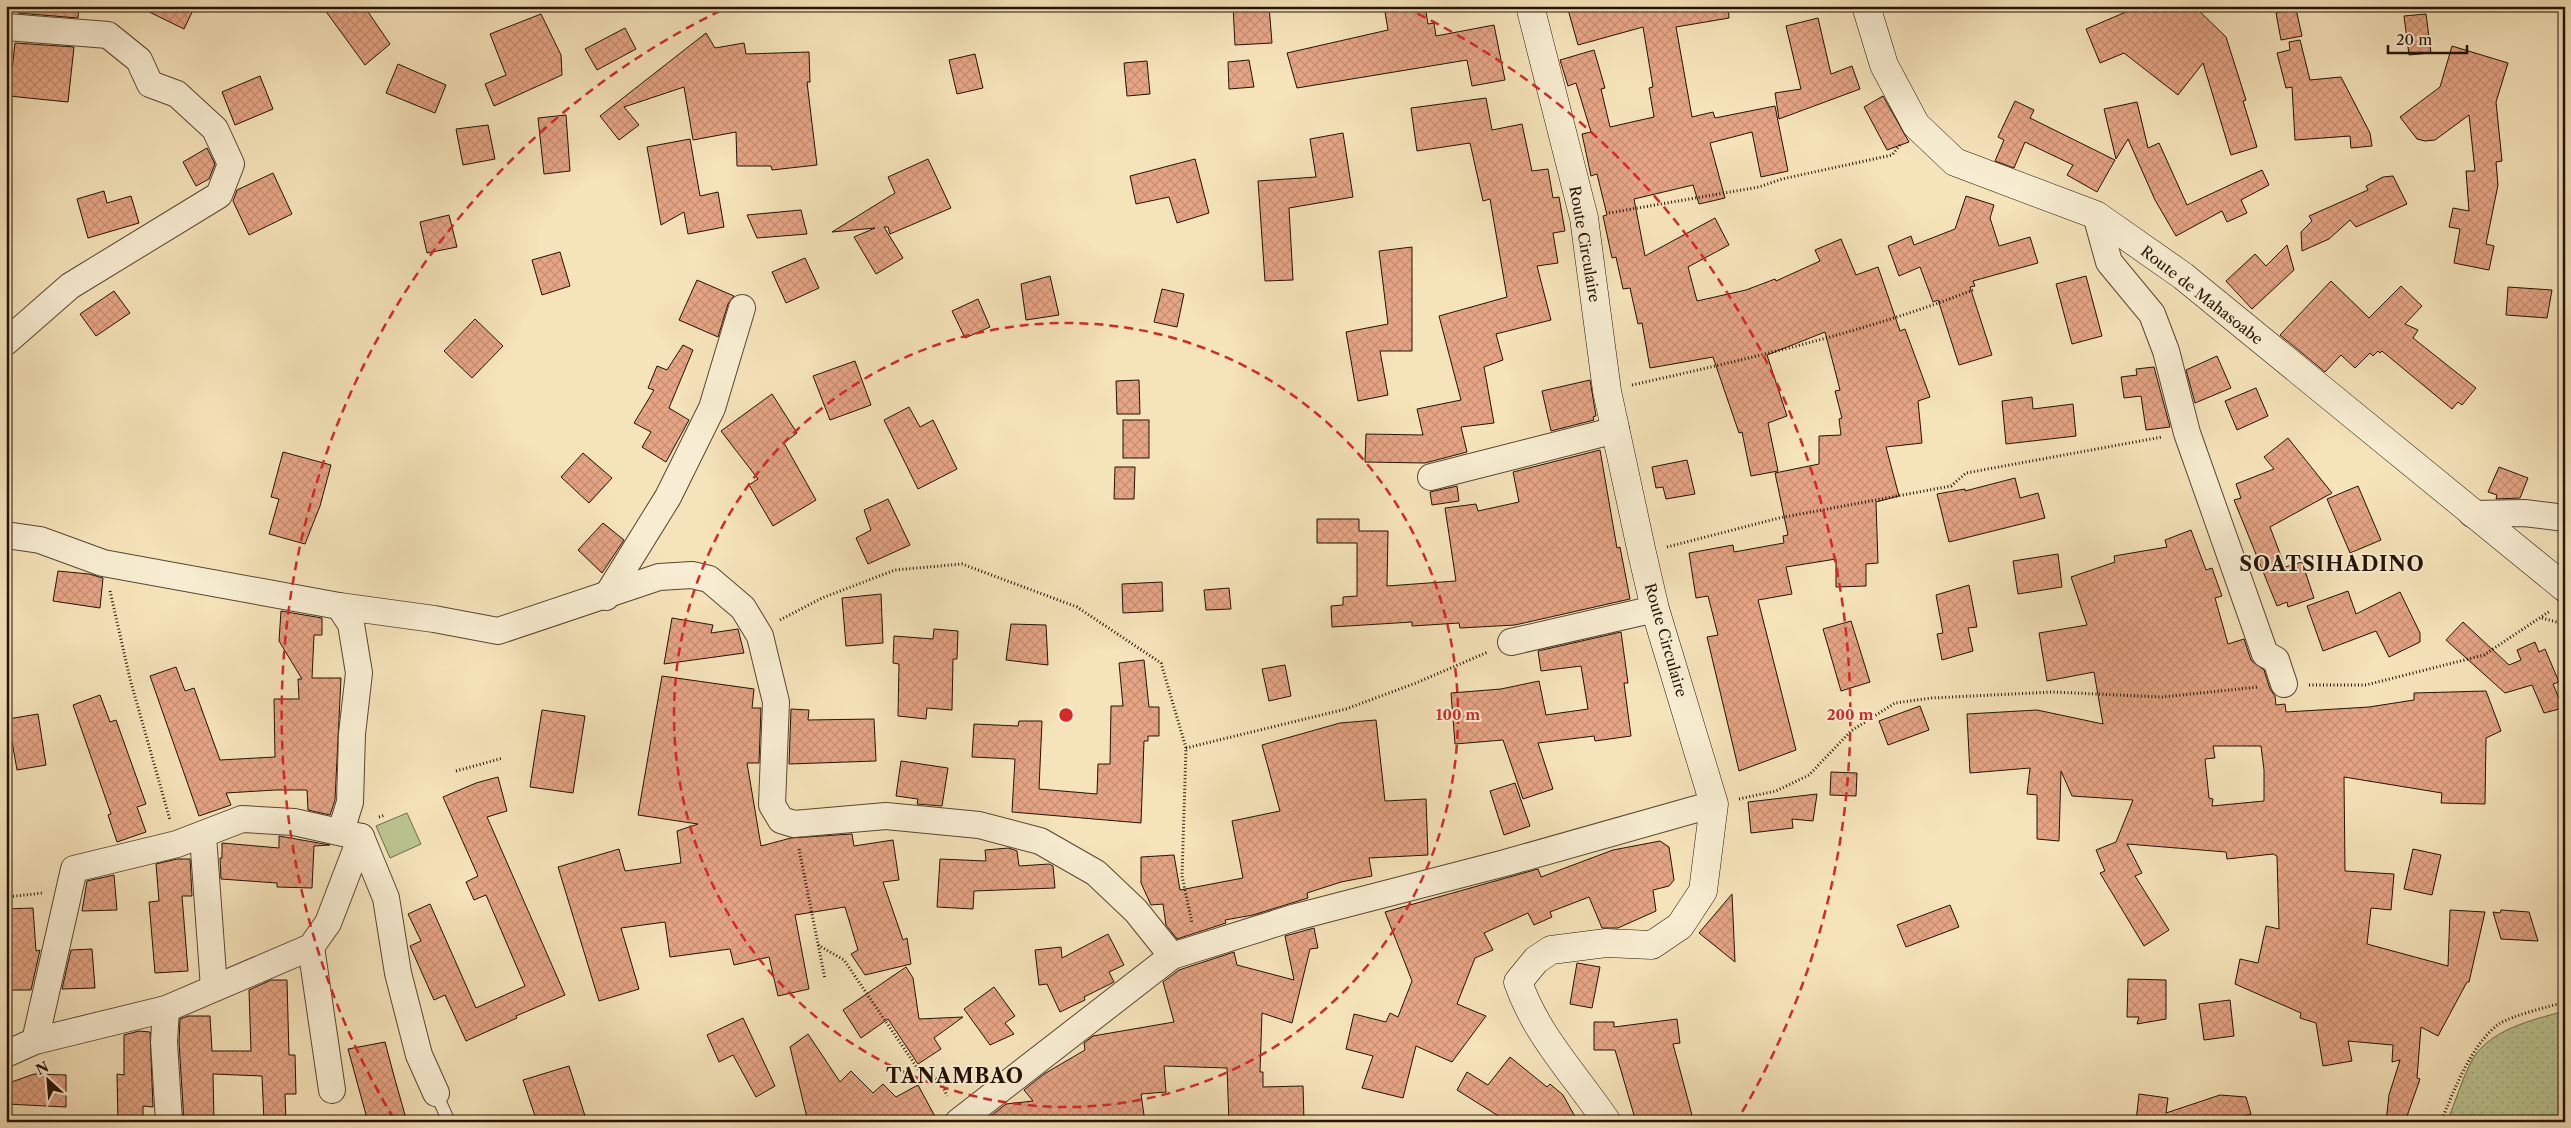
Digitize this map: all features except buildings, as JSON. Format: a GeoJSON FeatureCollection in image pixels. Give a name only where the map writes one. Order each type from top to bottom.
{"type":"FeatureCollection","features":[{"type":"Feature","properties":{"kind":"street","name":"Route Circulaire"},"geometry":{"type":"LineString","coordinates":[[1530,6],[1584,218],[1607,391],[1642,553],[1656,610],[1714,804],[1703,891],[1680,926],[1652,944],[1606,943],[1551,950],[1536,960],[1518,982],[1526,1005],[1544,1036],[1581,1082],[1607,1122]]}},
{"type":"Feature","properties":{"kind":"street","name":"Route de Mahasoabe"},"geometry":{"type":"LineString","coordinates":[[1866,6],[1884,65],[1916,125],[1955,162],[2096,215],[2183,276],[2472,514],[2559,599]]}},
{"type":"Feature","properties":{"kind":"street"},"geometry":{"type":"LineString","coordinates":[[6,27],[108,35],[139,60],[150,84],[177,94],[215,129],[231,164],[219,195],[70,286],[6,342]]}},
{"type":"Feature","properties":{"kind":"street"},"geometry":{"type":"LineString","coordinates":[[2096,215],[2109,262],[2152,314],[2166,351],[2187,433],[2265,654],[2276,660],[2284,684]]}},
{"type":"Feature","properties":{"kind":"street"},"geometry":{"type":"LineString","coordinates":[[606,597],[668,497],[712,408],[742,308]]}},
{"type":"Feature","properties":{"kind":"street"},"geometry":{"type":"LineString","coordinates":[[1431,477],[1616,430]]}},
{"type":"Feature","properties":{"kind":"street"},"geometry":{"type":"LineString","coordinates":[[2472,514],[2524,513],[2565,518]]}},
{"type":"Feature","properties":{"kind":"street"},"geometry":{"type":"LineString","coordinates":[[6,535],[40,540],[103,562],[339,606],[434,618],[498,631],[606,597],[659,577],[692,575],[709,579],[743,608],[758,631],[776,702],[772,806],[781,820],[794,824],[886,816],[979,825],[1040,841],[1096,873],[1136,911],[1172,956]]}},
{"type":"Feature","properties":{"kind":"street"},"geometry":{"type":"LineString","coordinates":[[6,1054],[35,1041],[166,1009],[311,948],[328,923],[351,834],[352,734],[359,673],[351,624],[339,606]]}},
{"type":"Feature","properties":{"kind":"street"},"geometry":{"type":"LineString","coordinates":[[1511,642],[1656,610]]}},
{"type":"Feature","properties":{"kind":"street"},"geometry":{"type":"LineString","coordinates":[[952,1113],[1172,956],[1296,917],[1505,863],[1714,804]]}},
{"type":"Feature","properties":{"kind":"street"},"geometry":{"type":"LineString","coordinates":[[35,1041],[74,869],[177,844],[203,836],[242,819],[294,822],[351,834],[386,898],[398,973],[416,1046],[436,1093]]}},
{"type":"Feature","properties":{"kind":"street"},"geometry":{"type":"LineString","coordinates":[[203,836],[214,988]]}},
{"type":"Feature","properties":{"kind":"street"},"geometry":{"type":"LineString","coordinates":[[311,948],[332,1090]]}},
{"type":"Feature","properties":{"kind":"street"},"geometry":{"type":"LineString","coordinates":[[166,1009],[164,1042],[169,1122]]}},
{"type":"Feature","properties":{"kind":"lane"},"geometry":{"type":"LineString","coordinates":[[436,1093],[449,1122]]}},
{"type":"Feature","properties":{"kind":"path"},"geometry":{"type":"LineString","coordinates":[[1584,218],[1759,187],[1782,179],[1892,154],[1916,125]]}},
{"type":"Feature","properties":{"kind":"path"},"geometry":{"type":"LineString","coordinates":[[1607,391],[1780,351],[1915,313],[1973,290]]}},
{"type":"Feature","properties":{"kind":"path"},"geometry":{"type":"LineString","coordinates":[[1642,553],[1779,518],[1951,486],[1966,474],[2139,440]]}},
{"type":"Feature","properties":{"kind":"path"},"geometry":{"type":"LineString","coordinates":[[103,562],[130,679],[177,844]]}},
{"type":"Feature","properties":{"kind":"path"},"geometry":{"type":"LineString","coordinates":[[758,631],[822,598],[895,570],[962,564],[1077,607],[1161,663],[1186,748],[1182,876],[1198,948]]}},
{"type":"Feature","properties":{"kind":"path"},"geometry":{"type":"LineString","coordinates":[[1714,804],[1776,792],[1809,775],[1851,731],[1895,703],[1932,698],[2052,692],[2162,697],[2284,684],[2366,685],[2484,655],[2541,618],[2559,599]]}},
{"type":"Feature","properties":{"kind":"path"},"geometry":{"type":"LineString","coordinates":[[2541,618],[2560,623],[2565,627]]}},
{"type":"Feature","properties":{"kind":"path"},"geometry":{"type":"LineString","coordinates":[[1186,748],[1346,709],[1416,683],[1511,642]]}},
{"type":"Feature","properties":{"kind":"path"},"geometry":{"type":"LineString","coordinates":[[456,771],[503,758]]}},
{"type":"Feature","properties":{"kind":"path"},"geometry":{"type":"LineString","coordinates":[[794,824],[825,979]]}},
{"type":"Feature","properties":{"kind":"path"},"geometry":{"type":"LineString","coordinates":[[6,897],[69,891]]}},
{"type":"Feature","properties":{"kind":"path"},"geometry":{"type":"LineString","coordinates":[[818,945],[844,960],[918,1069],[931,1073],[941,1082],[952,1113]]}},
{"type":"Feature","properties":{"kind":"path"},"geometry":{"type":"LineString","coordinates":[[2441,1122],[2455,1087],[2482,1041],[2500,1024],[2565,1002]]}},
{"type":"Feature","properties":{"kind":"green space"},"geometry":{"type":"Polygon","coordinates":[[[407,813],[421,844],[390,858],[376,826],[407,813]]]}},
{"type":"Feature","properties":{"kind":"green space"},"geometry":{"type":"Polygon","coordinates":[[[2565,1011],[2565,1122],[2447,1122],[2470,1064],[2477,1052],[2498,1035],[2511,1028],[2565,1011]]]}},
{"type":"Feature","properties":{"kind":"district","name":"SOATSIHADINO"},"geometry":{"type":"Point","coordinates":[2332,564]}},
{"type":"Feature","properties":{"kind":"district","name":"TANAMBAO"},"geometry":{"type":"Point","coordinates":[955,1076]}}]}
